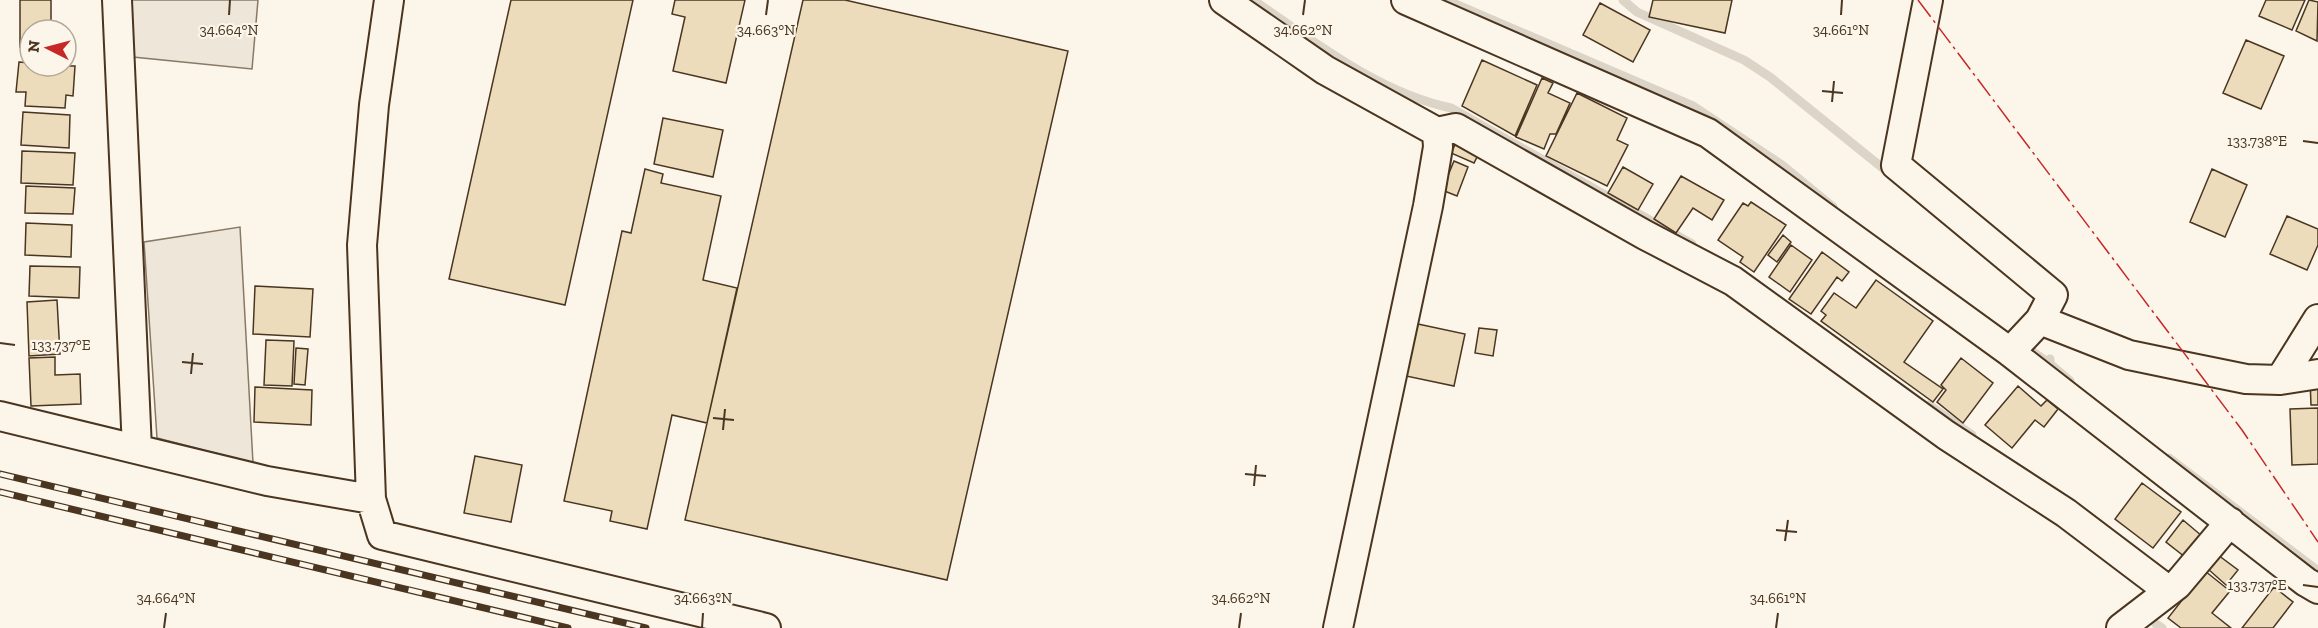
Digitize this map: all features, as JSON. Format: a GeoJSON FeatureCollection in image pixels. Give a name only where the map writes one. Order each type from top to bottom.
{"type":"FeatureCollection","features":[{"type":"Feature","properties":{"kind":"street"},"geometry":{"type":"LineString","coordinates":[[117,0],[137,449]]}},
{"type":"Feature","properties":{"kind":"street"},"geometry":{"type":"LineString","coordinates":[[389,0],[374,105],[362,245],[371,499],[382,535],[766,628]]}},
{"type":"Feature","properties":{"kind":"street"},"geometry":{"type":"LineString","coordinates":[[1224,0],[1325,70],[1437,132],[1456,128],[1645,236],[1733,281],[1946,435],[2066,513],[2169,591]]}},
{"type":"Feature","properties":{"kind":"street"},"geometry":{"type":"LineString","coordinates":[[1406,0],[1429,13],[1708,133],[2023,338],[2230,522],[2318,589]]}},
{"type":"Feature","properties":{"kind":"street"},"geometry":{"type":"LineString","coordinates":[[1928,0],[1896,165],[2053,295],[2023,338]]}},
{"type":"Feature","properties":{"kind":"street"},"geometry":{"type":"LineString","coordinates":[[1338,628],[1428,206],[1438,147],[1437,132]]}},
{"type":"Feature","properties":{"kind":"street"},"geometry":{"type":"LineString","coordinates":[[2280,380],[2318,319]]}},
{"type":"Feature","properties":{"kind":"street"},"geometry":{"type":"LineString","coordinates":[[2023,338],[2128,355],[2246,379],[2280,380],[2318,374]]}},
{"type":"Feature","properties":{"kind":"street"},"geometry":{"type":"LineString","coordinates":[[0,416],[267,481],[371,499]]}},
{"type":"Feature","properties":{"kind":"street"},"geometry":{"type":"LineString","coordinates":[[2134,625],[2169,591],[2230,522]]}},
{"type":"Feature","properties":{"kind":"shaded area"},"geometry":{"type":"Polygon","coordinates":[[[131,0],[258,0],[252,69],[133,57],[131,0]]]}},
{"type":"Feature","properties":{"kind":"shaded area"},"geometry":{"type":"Polygon","coordinates":[[[240,227],[253,463],[157,438],[144,242],[240,227]]]}},
{"type":"Feature","properties":{"kind":"building"},"geometry":{"type":"Polygon","coordinates":[[[20,0],[51,0],[51,18],[20,18],[20,0]]]}},
{"type":"Feature","properties":{"kind":"building"},"geometry":{"type":"Polygon","coordinates":[[[511,0],[633,0],[565,305],[449,279],[511,0]]]}},
{"type":"Feature","properties":{"kind":"building"},"geometry":{"type":"Polygon","coordinates":[[[675,0],[745,0],[726,83],[673,71],[685,17],[672,14],[675,0]]]}},
{"type":"Feature","properties":{"kind":"building"},"geometry":{"type":"Polygon","coordinates":[[[803,0],[845,0],[1068,51],[947,580],[685,520],[803,0]]]}},
{"type":"Feature","properties":{"kind":"building"},"geometry":{"type":"Polygon","coordinates":[[[1653,0],[1732,0],[1725,33],[1649,17],[1653,0]]]}},
{"type":"Feature","properties":{"kind":"building"},"geometry":{"type":"Polygon","coordinates":[[[2266,0],[2305,0],[2292,30],[2259,16],[2266,0]]]}},
{"type":"Feature","properties":{"kind":"building"},"geometry":{"type":"Polygon","coordinates":[[[2309,0],[2318,2],[2317,41],[2296,31],[2309,0]]]}},
{"type":"Feature","properties":{"kind":"building"},"geometry":{"type":"Polygon","coordinates":[[[1600,3],[1650,30],[1633,62],[1583,35],[1600,3]]]}},
{"type":"Feature","properties":{"kind":"building"},"geometry":{"type":"Polygon","coordinates":[[[2246,40],[2284,56],[2261,109],[2223,93],[2246,40]]]}},
{"type":"Feature","properties":{"kind":"building"},"geometry":{"type":"Polygon","coordinates":[[[1482,60],[1537,85],[1515,136],[1462,106],[1482,60]]]}},
{"type":"Feature","properties":{"kind":"building"},"geometry":{"type":"Polygon","coordinates":[[[18,72],[18,78],[74,78],[73,96],[66,95],[65,108],[25,106],[26,92],[16,92],[18,72]]]}},
{"type":"Feature","properties":{"kind":"building"},"geometry":{"type":"Polygon","coordinates":[[[1542,78],[1553,83],[1548,93],[1570,103],[1556,134],[1550,134],[1544,149],[1516,137],[1542,78]]]}},
{"type":"Feature","properties":{"kind":"building"},"geometry":{"type":"Polygon","coordinates":[[[1577,93],[1627,118],[1617,140],[1628,145],[1607,186],[1546,156],[1577,93]]]}},
{"type":"Feature","properties":{"kind":"building"},"geometry":{"type":"Polygon","coordinates":[[[23,112],[70,115],[69,148],[21,145],[23,112]]]}},
{"type":"Feature","properties":{"kind":"building"},"geometry":{"type":"Polygon","coordinates":[[[663,118],[723,130],[713,177],[654,164],[663,118]]]}},
{"type":"Feature","properties":{"kind":"building"},"geometry":{"type":"Polygon","coordinates":[[[1458,139],[1481,149],[1474,163],[1451,153],[1458,139]]]}},
{"type":"Feature","properties":{"kind":"building"},"geometry":{"type":"Polygon","coordinates":[[[22,151],[75,153],[73,185],[21,183],[22,151]]]}},
{"type":"Feature","properties":{"kind":"building"},"geometry":{"type":"Polygon","coordinates":[[[1454,161],[1468,167],[1457,196],[1442,190],[1454,161]]]}},
{"type":"Feature","properties":{"kind":"building"},"geometry":{"type":"Polygon","coordinates":[[[1623,167],[1653,184],[1638,210],[1608,193],[1623,167]]]}},
{"type":"Feature","properties":{"kind":"building"},"geometry":{"type":"Polygon","coordinates":[[[645,169],[663,174],[661,183],[721,196],[703,280],[737,288],[707,423],[672,415],[647,529],[610,521],[612,511],[564,501],[622,231],[631,233],[645,169]]]}},
{"type":"Feature","properties":{"kind":"building"},"geometry":{"type":"Polygon","coordinates":[[[2212,169],[2247,185],[2225,237],[2190,222],[2212,169]]]}},
{"type":"Feature","properties":{"kind":"building"},"geometry":{"type":"Polygon","coordinates":[[[1681,176],[1724,200],[1712,220],[1693,208],[1676,233],[1654,219],[1681,176]]]}},
{"type":"Feature","properties":{"kind":"building"},"geometry":{"type":"Polygon","coordinates":[[[26,186],[75,188],[73,214],[25,213],[26,186]]]}},
{"type":"Feature","properties":{"kind":"building"},"geometry":{"type":"Polygon","coordinates":[[[1751,202],[1786,225],[1754,272],[1740,262],[1743,257],[1718,240],[1743,203],[1748,206],[1751,202]]]}},
{"type":"Feature","properties":{"kind":"building"},"geometry":{"type":"Polygon","coordinates":[[[2287,216],[2318,229],[2318,245],[2307,270],[2270,254],[2287,216]]]}},
{"type":"Feature","properties":{"kind":"building"},"geometry":{"type":"Polygon","coordinates":[[[26,223],[72,225],[71,257],[25,255],[26,223]]]}},
{"type":"Feature","properties":{"kind":"building"},"geometry":{"type":"Polygon","coordinates":[[[1783,235],[1791,242],[1777,262],[1768,255],[1783,235]]]}},
{"type":"Feature","properties":{"kind":"building"},"geometry":{"type":"Polygon","coordinates":[[[1791,245],[1812,260],[1790,292],[1769,277],[1791,245]]]}},
{"type":"Feature","properties":{"kind":"building"},"geometry":{"type":"Polygon","coordinates":[[[1822,252],[1849,272],[1842,281],[1837,277],[1811,314],[1789,299],[1822,252]]]}},
{"type":"Feature","properties":{"kind":"building"},"geometry":{"type":"Polygon","coordinates":[[[30,266],[80,267],[79,298],[29,296],[30,266]]]}},
{"type":"Feature","properties":{"kind":"building"},"geometry":{"type":"Polygon","coordinates":[[[1876,280],[1933,321],[1904,362],[1943,389],[1933,402],[1821,321],[1826,315],[1821,311],[1834,293],[1856,308],[1876,280]]]}},
{"type":"Feature","properties":{"kind":"building"},"geometry":{"type":"Polygon","coordinates":[[[255,286],[313,289],[310,337],[253,334],[255,286]]]}},
{"type":"Feature","properties":{"kind":"building"},"geometry":{"type":"Polygon","coordinates":[[[57,300],[60,354],[29,356],[27,302],[57,300]]]}},
{"type":"Feature","properties":{"kind":"building"},"geometry":{"type":"Polygon","coordinates":[[[1418,324],[1465,334],[1454,386],[1406,376],[1418,324]]]}},
{"type":"Feature","properties":{"kind":"building"},"geometry":{"type":"Polygon","coordinates":[[[1479,328],[1497,330],[1493,356],[1475,353],[1479,328]]]}},
{"type":"Feature","properties":{"kind":"building"},"geometry":{"type":"Polygon","coordinates":[[[266,340],[294,341],[292,386],[264,385],[266,340]]]}},
{"type":"Feature","properties":{"kind":"building"},"geometry":{"type":"Polygon","coordinates":[[[296,348],[308,349],[305,385],[294,384],[296,348]]]}},
{"type":"Feature","properties":{"kind":"building"},"geometry":{"type":"Polygon","coordinates":[[[55,357],[55,375],[80,374],[81,404],[31,406],[29,358],[55,357]]]}},
{"type":"Feature","properties":{"kind":"building"},"geometry":{"type":"Polygon","coordinates":[[[1961,358],[1993,383],[1963,423],[1937,402],[1946,390],[1941,385],[1961,358]]]}},
{"type":"Feature","properties":{"kind":"building"},"geometry":{"type":"Polygon","coordinates":[[[2310,379],[2318,379],[2318,405],[2311,405],[2310,379]]]}},
{"type":"Feature","properties":{"kind":"building"},"geometry":{"type":"Polygon","coordinates":[[[2018,386],[2041,406],[2047,400],[2058,409],[2044,427],[2035,420],[2012,448],[1985,425],[2018,386]]]}},
{"type":"Feature","properties":{"kind":"building"},"geometry":{"type":"Polygon","coordinates":[[[255,387],[312,390],[311,425],[254,422],[255,387]]]}},
{"type":"Feature","properties":{"kind":"building"},"geometry":{"type":"Polygon","coordinates":[[[2318,408],[2318,464],[2292,465],[2290,409],[2318,408]]]}},
{"type":"Feature","properties":{"kind":"building"},"geometry":{"type":"Polygon","coordinates":[[[475,456],[522,465],[511,522],[464,513],[475,456]]]}},
{"type":"Feature","properties":{"kind":"building"},"geometry":{"type":"Polygon","coordinates":[[[2142,483],[2181,512],[2153,548],[2115,519],[2142,483]]]}},
{"type":"Feature","properties":{"kind":"building"},"geometry":{"type":"Polygon","coordinates":[[[2183,520],[2202,536],[2185,557],[2166,542],[2183,520]]]}},
{"type":"Feature","properties":{"kind":"building"},"geometry":{"type":"Polygon","coordinates":[[[2218,555],[2238,570],[2226,585],[2208,569],[2218,555]]]}},
{"type":"Feature","properties":{"kind":"building"},"geometry":{"type":"Polygon","coordinates":[[[2205,571],[2230,591],[2212,613],[2231,628],[2181,628],[2168,618],[2205,571]]]}},
{"type":"Feature","properties":{"kind":"building"},"geometry":{"type":"Polygon","coordinates":[[[2274,587],[2293,602],[2273,628],[2242,628],[2274,587]]]}},
{"type":"Feature","properties":{"kind":"waterway"},"geometry":{"type":"LineString","coordinates":[[1253,0],[1372,78],[1424,100],[1451,108],[1692,244]]}},
{"type":"Feature","properties":{"kind":"waterway"},"geometry":{"type":"LineString","coordinates":[[1446,0],[1693,106],[1782,165],[1833,207]]}},
{"type":"Feature","properties":{"kind":"waterway"},"geometry":{"type":"LineString","coordinates":[[1623,0],[1637,12],[1744,60],[1770,77],[1890,174]]}},
{"type":"Feature","properties":{"kind":"waterway"},"geometry":{"type":"LineString","coordinates":[[2026,347],[2050,364]]}},
{"type":"Feature","properties":{"kind":"waterway"},"geometry":{"type":"LineString","coordinates":[[2050,359],[2050,364],[2070,381]]}},
{"type":"Feature","properties":{"kind":"waterway"},"geometry":{"type":"LineString","coordinates":[[1929,405],[1972,435]]}},
{"type":"Feature","properties":{"kind":"waterway"},"geometry":{"type":"LineString","coordinates":[[2169,458],[2318,571]]}},
{"type":"Feature","properties":{"kind":"waterway"},"geometry":{"type":"LineString","coordinates":[[2156,624],[2162,628]]}},
{"type":"Feature","properties":{"kind":"railway"},"geometry":{"type":"LineString","coordinates":[[0,474],[646,628]]}},
{"type":"Feature","properties":{"kind":"railway"},"geometry":{"type":"LineString","coordinates":[[0,492],[568,628]]}},
{"type":"Feature","properties":{"kind":"power"},"geometry":{"type":"LineString","coordinates":[[1918,0],[2242,430],[2318,542]]}}]}
